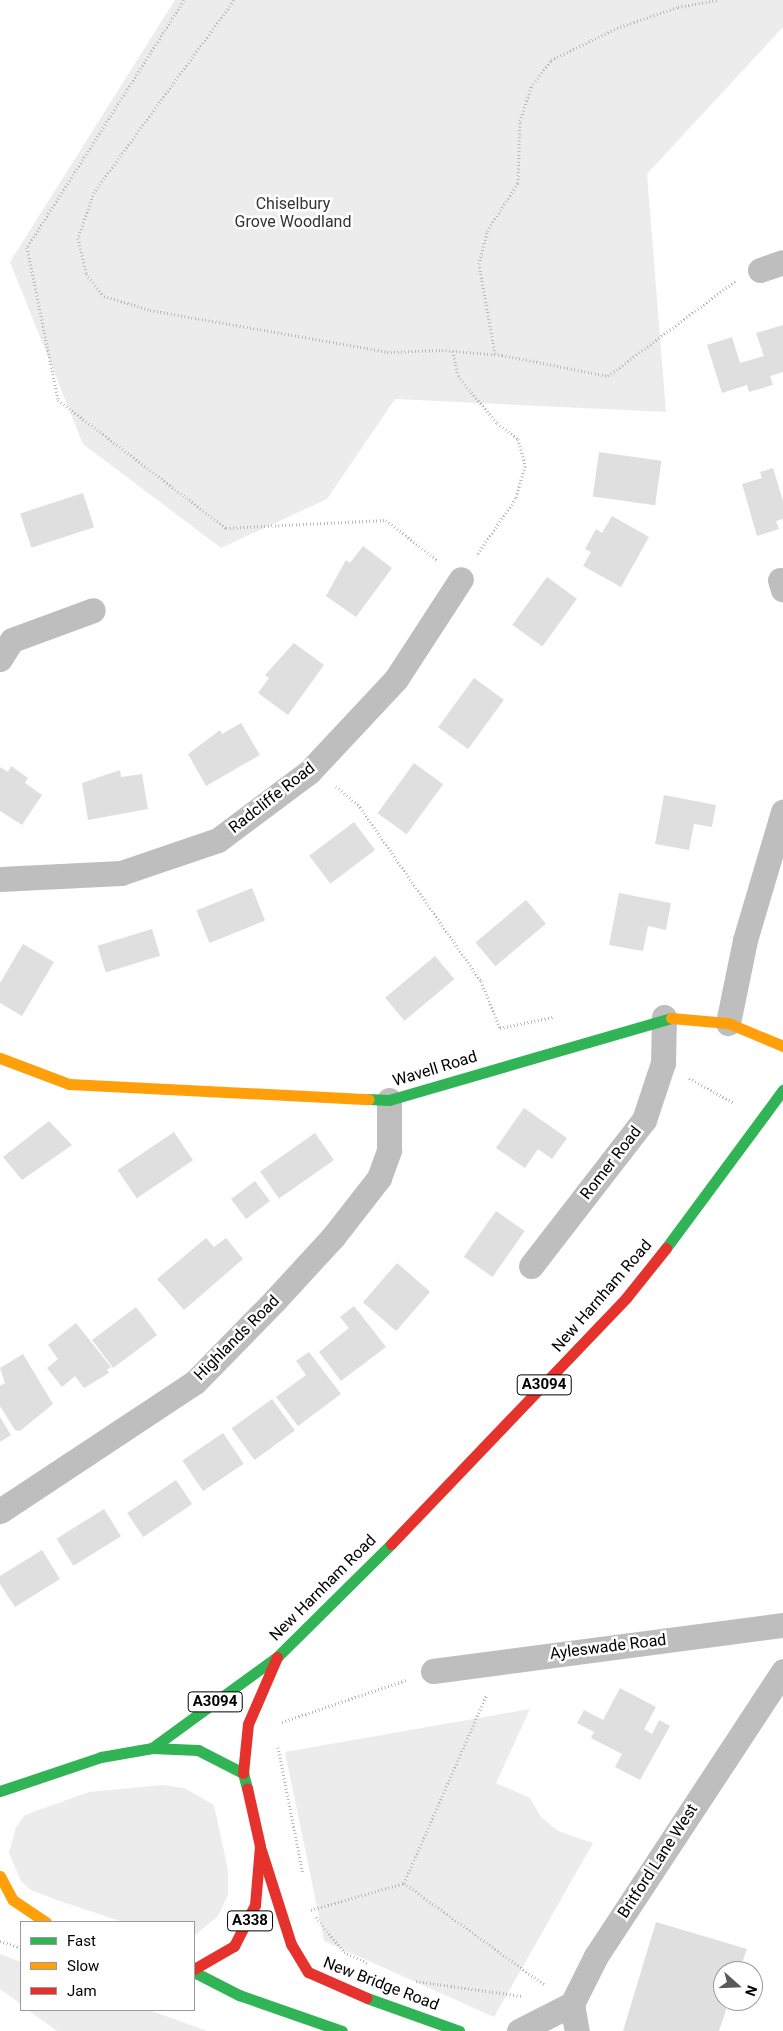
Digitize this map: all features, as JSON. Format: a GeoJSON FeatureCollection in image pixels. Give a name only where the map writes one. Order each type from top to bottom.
{"type":"FeatureCollection","features":[{"type":"Feature","properties":{"kind":"main road","name":"Wavell Road"},"geometry":{"type":"LineString","coordinates":[[0,1058],[69,1084],[389,1100],[664,1017],[728,1024],[783,1046]]}},
{"type":"Feature","properties":{"kind":"main road","name":"New Harnham Road"},"geometry":{"type":"LineString","coordinates":[[278,1656],[453,1482],[626,1298],[783,1090]]}},
{"type":"Feature","properties":{"kind":"main road","name":"A3094"},"geometry":{"type":"LineString","coordinates":[[243,1772],[248,1724],[278,1656]]}},
{"type":"Feature","properties":{"kind":"main road","name":"A3094"},"geometry":{"type":"LineString","coordinates":[[152,1748],[278,1656]]}},
{"type":"Feature","properties":{"kind":"main road"},"geometry":{"type":"LineString","coordinates":[[0,1791],[101,1757],[152,1748],[198,1750],[243,1772]]}},
{"type":"Feature","properties":{"kind":"main road","name":"A338"},"geometry":{"type":"LineString","coordinates":[[195,1970],[234,1946],[250,1921],[260,1846],[243,1772]]}},
{"type":"Feature","properties":{"kind":"main road"},"geometry":{"type":"LineString","coordinates":[[5,1802],[15,1787]]}},
{"type":"Feature","properties":{"kind":"main road","name":"New Bridge Road"},"geometry":{"type":"LineString","coordinates":[[260,1846],[291,1944],[308,1972],[339,1988],[460,2031]]}},
{"type":"Feature","properties":{"kind":"main road"},"geometry":{"type":"LineString","coordinates":[[0,1876],[13,1900],[43,1921]]}},
{"type":"Feature","properties":{"kind":"main road"},"geometry":{"type":"LineString","coordinates":[[8,1912],[40,1921]]}},
{"type":"Feature","properties":{"kind":"main road"},"geometry":{"type":"LineString","coordinates":[[195,1972],[239,1995],[342,2031]]}},
{"type":"Feature","properties":{"kind":"street"},"geometry":{"type":"LineString","coordinates":[[749,275],[783,262]]}},
{"type":"Feature","properties":{"kind":"street","name":"Radcliffe Road"},"geometry":{"type":"LineString","coordinates":[[0,879],[121,872],[218,840],[314,767],[396,679],[461,579]]}},
{"type":"Feature","properties":{"kind":"street"},"geometry":{"type":"LineString","coordinates":[[0,659],[12,640],[92,610]]}},
{"type":"Feature","properties":{"kind":"street"},"geometry":{"type":"LineString","coordinates":[[728,1024],[745,940],[783,812]]}},
{"type":"Feature","properties":{"kind":"street","name":"Romer Road"},"geometry":{"type":"LineString","coordinates":[[531,1266],[644,1120],[663,1063],[664,1017]]}},
{"type":"Feature","properties":{"kind":"street","name":"Highlands Road"},"geometry":{"type":"LineString","coordinates":[[0,1511],[195,1382],[275,1300],[333,1237],[379,1178],[389,1150],[389,1100]]}},
{"type":"Feature","properties":{"kind":"street","name":"Ayleswade Road"},"geometry":{"type":"LineString","coordinates":[[433,1671],[783,1625]]}},
{"type":"Feature","properties":{"kind":"street","name":"Britford Lane West"},"geometry":{"type":"LineString","coordinates":[[572,2004],[596,1956],[783,1671]]}},
{"type":"Feature","properties":{"kind":"street"},"geometry":{"type":"LineString","coordinates":[[519,2031],[572,2004],[577,2031]]}},
{"type":"Feature","properties":{"kind":"path"},"geometry":{"type":"LineString","coordinates":[[184,0],[27,247],[58,400],[226,528],[386,520],[461,579],[516,498],[525,466],[518,439],[497,423],[458,376],[453,351]]}},
{"type":"Feature","properties":{"kind":"path"},"geometry":{"type":"LineString","coordinates":[[234,0],[94,192],[78,238],[86,274],[104,296],[150,310],[387,352],[453,351],[495,354],[608,376],[749,275]]}},
{"type":"Feature","properties":{"kind":"path"},"geometry":{"type":"LineString","coordinates":[[495,354],[479,264],[487,231],[518,183],[520,121],[531,87],[551,60],[617,28],[678,7],[718,0]]}},
{"type":"Feature","properties":{"kind":"path"},"geometry":{"type":"LineString","coordinates":[[314,767],[360,807],[481,980],[500,1028],[563,1017]]}},
{"type":"Feature","properties":{"kind":"path"},"geometry":{"type":"LineString","coordinates":[[311,1910],[404,1883],[502,1661]]}},
{"type":"Feature","properties":{"kind":"path"},"geometry":{"type":"LineString","coordinates":[[248,1724],[274,1725],[433,1671]]}},
{"type":"Feature","properties":{"kind":"path"},"geometry":{"type":"LineString","coordinates":[[278,1744],[305,1882]]}},
{"type":"Feature","properties":{"kind":"path"},"geometry":{"type":"LineString","coordinates":[[404,1883],[572,2004]]}},
{"type":"Feature","properties":{"kind":"path"},"geometry":{"type":"LineString","coordinates":[[309,1901],[311,1910],[344,1952],[377,1967]]}},
{"type":"Feature","properties":{"kind":"path"},"geometry":{"type":"LineString","coordinates":[[0,1941],[20,1948]]}},
{"type":"Feature","properties":{"kind":"path"},"geometry":{"type":"LineString","coordinates":[[411,1980],[525,1997]]}},
{"type":"Feature","properties":{"kind":"green space","name":"Chiselbury Grove Woodland"},"geometry":{"type":"Polygon","coordinates":[[[175,0],[783,0],[783,27],[647,174],[666,412],[395,399],[327,499],[221,548],[83,444],[10,262],[175,0]]]}},
{"type":"Feature","properties":{"kind":"green space"},"geometry":{"type":"Polygon","coordinates":[[[530,1709],[496,1783],[530,1798],[541,1817],[558,1831],[593,1843],[494,2017],[324,1941],[285,1752],[530,1709]]]}},
{"type":"Feature","properties":{"kind":"green space"},"geometry":{"type":"Polygon","coordinates":[[[162,1785],[184,1788],[214,1805],[228,1870],[228,1895],[218,1916],[195,1935],[195,1921],[120,1921],[31,1890],[21,1881],[9,1853],[16,1827],[25,1815],[89,1792],[162,1785]]]}},
{"type":"Feature","properties":{"kind":"green space"},"geometry":{"type":"Polygon","coordinates":[[[0,1954],[20,1962],[20,2003],[0,1989],[0,1954]]]}},
{"type":"Feature","properties":{"kind":"green space"},"geometry":{"type":"Polygon","coordinates":[[[29,2011],[152,2011],[207,2031],[57,2031],[29,2011]]]}},
{"type":"Feature","properties":{"kind":"building"},"geometry":{"type":"Polygon","coordinates":[[[783,325],[783,372],[770,376],[773,385],[749,392],[747,385],[722,393],[707,345],[732,337],[740,363],[764,356],[756,333],[783,325]]]}},
{"type":"Feature","properties":{"kind":"building"},"geometry":{"type":"Polygon","coordinates":[[[599,452],[661,461],[655,505],[593,497],[599,452]]]}},
{"type":"Feature","properties":{"kind":"building"},"geometry":{"type":"Polygon","coordinates":[[[773,468],[783,501],[783,519],[776,521],[779,529],[757,536],[742,484],[762,478],[760,472],[773,468]]]}},
{"type":"Feature","properties":{"kind":"building"},"geometry":{"type":"Polygon","coordinates":[[[83,493],[94,527],[31,548],[20,513],[83,493]]]}},
{"type":"Feature","properties":{"kind":"building"},"geometry":{"type":"Polygon","coordinates":[[[612,516],[649,537],[621,587],[583,566],[591,552],[585,549],[596,529],[602,533],[612,516]]]}},
{"type":"Feature","properties":{"kind":"building"},"geometry":{"type":"Polygon","coordinates":[[[363,546],[392,568],[356,617],[326,596],[346,560],[350,563],[363,546]]]}},
{"type":"Feature","properties":{"kind":"building"},"geometry":{"type":"Polygon","coordinates":[[[547,577],[577,599],[542,646],[512,625],[547,577]]]}},
{"type":"Feature","properties":{"kind":"building"},"geometry":{"type":"Polygon","coordinates":[[[294,643],[324,665],[288,715],[258,693],[269,678],[265,675],[294,643]]]}},
{"type":"Feature","properties":{"kind":"building"},"geometry":{"type":"Polygon","coordinates":[[[474,678],[504,700],[468,749],[438,727],[474,678]]]}},
{"type":"Feature","properties":{"kind":"building"},"geometry":{"type":"Polygon","coordinates":[[[241,723],[260,755],[206,786],[188,754],[220,730],[222,734],[241,723]]]}},
{"type":"Feature","properties":{"kind":"building"},"geometry":{"type":"Polygon","coordinates":[[[414,763],[443,784],[407,834],[378,813],[414,763]]]}},
{"type":"Feature","properties":{"kind":"building"},"geometry":{"type":"Polygon","coordinates":[[[11,766],[28,778],[25,783],[42,795],[22,825],[0,811],[0,767],[8,772],[11,766]]]}},
{"type":"Feature","properties":{"kind":"building"},"geometry":{"type":"Polygon","coordinates":[[[120,770],[121,777],[142,774],[148,809],[88,820],[82,783],[120,770]]]}},
{"type":"Feature","properties":{"kind":"building"},"geometry":{"type":"Polygon","coordinates":[[[664,795],[716,805],[712,827],[694,824],[689,850],[655,844],[664,795]]]}},
{"type":"Feature","properties":{"kind":"building"},"geometry":{"type":"Polygon","coordinates":[[[354,822],[375,850],[330,884],[309,856],[354,822]]]}},
{"type":"Feature","properties":{"kind":"building"},"geometry":{"type":"Polygon","coordinates":[[[252,888],[265,920],[209,943],[196,910],[252,888]]]}},
{"type":"Feature","properties":{"kind":"building"},"geometry":{"type":"Polygon","coordinates":[[[619,893],[671,903],[666,930],[648,926],[643,951],[609,945],[619,893]]]}},
{"type":"Feature","properties":{"kind":"building"},"geometry":{"type":"Polygon","coordinates":[[[526,900],[546,924],[495,966],[475,942],[526,900]]]}},
{"type":"Feature","properties":{"kind":"building"},"geometry":{"type":"Polygon","coordinates":[[[152,929],[160,956],[106,972],[97,946],[152,929]]]}},
{"type":"Feature","properties":{"kind":"building"},"geometry":{"type":"Polygon","coordinates":[[[23,944],[54,962],[22,1016],[0,1003],[0,983],[23,944]]]}},
{"type":"Feature","properties":{"kind":"building"},"geometry":{"type":"Polygon","coordinates":[[[435,956],[454,979],[404,1021],[385,998],[435,956]]]}},
{"type":"Feature","properties":{"kind":"building"},"geometry":{"type":"Polygon","coordinates":[[[524,1108],[567,1138],[552,1159],[538,1149],[525,1168],[496,1148],[524,1108]]]}},
{"type":"Feature","properties":{"kind":"building"},"geometry":{"type":"Polygon","coordinates":[[[49,1121],[72,1145],[22,1180],[3,1157],[49,1121]]]}},
{"type":"Feature","properties":{"kind":"building"},"geometry":{"type":"Polygon","coordinates":[[[174,1132],[193,1160],[137,1198],[118,1170],[174,1132]]]}},
{"type":"Feature","properties":{"kind":"building"},"geometry":{"type":"Polygon","coordinates":[[[315,1133],[334,1160],[279,1198],[260,1171],[315,1133]]]}},
{"type":"Feature","properties":{"kind":"building"},"geometry":{"type":"Polygon","coordinates":[[[255,1181],[270,1201],[246,1219],[231,1199],[255,1181]]]}},
{"type":"Feature","properties":{"kind":"building"},"geometry":{"type":"Polygon","coordinates":[[[496,1211],[525,1231],[493,1277],[464,1257],[496,1211]]]}},
{"type":"Feature","properties":{"kind":"building"},"geometry":{"type":"Polygon","coordinates":[[[206,1238],[214,1247],[226,1238],[243,1259],[184,1310],[157,1279],[206,1238]]]}},
{"type":"Feature","properties":{"kind":"building"},"geometry":{"type":"Polygon","coordinates":[[[397,1263],[430,1292],[396,1331],[363,1302],[397,1263]]]}},
{"type":"Feature","properties":{"kind":"building"},"geometry":{"type":"Polygon","coordinates":[[[354,1306],[386,1347],[341,1381],[319,1352],[349,1328],[340,1317],[354,1306]]]}},
{"type":"Feature","properties":{"kind":"building"},"geometry":{"type":"Polygon","coordinates":[[[136,1307],[157,1335],[113,1368],[92,1340],[136,1307]]]}},
{"type":"Feature","properties":{"kind":"building"},"geometry":{"type":"Polygon","coordinates":[[[76,1323],[111,1367],[107,1370],[109,1373],[84,1388],[75,1376],[62,1387],[47,1368],[58,1359],[48,1345],[76,1323]]]}},
{"type":"Feature","properties":{"kind":"building"},"geometry":{"type":"Polygon","coordinates":[[[309,1352],[341,1394],[298,1426],[276,1397],[306,1375],[296,1361],[309,1352]]]}},
{"type":"Feature","properties":{"kind":"building"},"geometry":{"type":"Polygon","coordinates":[[[23,1354],[53,1404],[20,1431],[15,1430],[0,1406],[0,1386],[5,1383],[0,1368],[23,1354]]]}},
{"type":"Feature","properties":{"kind":"building"},"geometry":{"type":"Polygon","coordinates":[[[272,1399],[295,1431],[254,1460],[232,1428],[272,1399]]]}},
{"type":"Feature","properties":{"kind":"building"},"geometry":{"type":"Polygon","coordinates":[[[0,1417],[11,1435],[0,1442],[0,1417]]]}},
{"type":"Feature","properties":{"kind":"building"},"geometry":{"type":"Polygon","coordinates":[[[223,1433],[244,1464],[203,1491],[182,1460],[223,1433]]]}},
{"type":"Feature","properties":{"kind":"building"},"geometry":{"type":"Polygon","coordinates":[[[176,1480],[192,1504],[143,1537],[127,1513],[176,1480]]]}},
{"type":"Feature","properties":{"kind":"building"},"geometry":{"type":"Polygon","coordinates":[[[104,1509],[121,1536],[73,1566],[57,1539],[104,1509]]]}},
{"type":"Feature","properties":{"kind":"building"},"geometry":{"type":"Polygon","coordinates":[[[42,1550],[60,1579],[15,1607],[0,1584],[0,1576],[42,1550]]]}},
{"type":"Feature","properties":{"kind":"building"},"geometry":{"type":"Polygon","coordinates":[[[620,1688],[656,1707],[644,1729],[652,1734],[659,1720],[670,1726],[640,1780],[615,1767],[622,1754],[591,1738],[594,1732],[577,1723],[584,1710],[603,1720],[620,1688]]]}},
{"type":"Feature","properties":{"kind":"building"},"geometry":{"type":"Polygon","coordinates":[[[656,1922],[747,1949],[743,1961],[713,1961],[713,2011],[726,2011],[719,2031],[623,2031],[656,1922]]]}},
{"type":"Feature","properties":{"kind":"traffic: fast"},"geometry":{"type":"LineString","coordinates":[[369,1099],[389,1100],[671,1018]]}},
{"type":"Feature","properties":{"kind":"traffic: fast"},"geometry":{"type":"LineString","coordinates":[[666,1248],[783,1090]]}},
{"type":"Feature","properties":{"kind":"traffic: fast"},"geometry":{"type":"LineString","coordinates":[[152,1748],[278,1656],[391,1544]]}},
{"type":"Feature","properties":{"kind":"traffic: fast"},"geometry":{"type":"LineString","coordinates":[[0,1791],[101,1757],[152,1748],[198,1750],[243,1773],[247,1788]]}},
{"type":"Feature","properties":{"kind":"traffic: fast"},"geometry":{"type":"LineString","coordinates":[[195,1973],[239,1995],[342,2031]]}},
{"type":"Feature","properties":{"kind":"traffic: fast"},"geometry":{"type":"LineString","coordinates":[[367,1998],[459,2031]]}},
{"type":"Feature","properties":{"kind":"traffic: slow"},"geometry":{"type":"LineString","coordinates":[[671,1018],[728,1023],[783,1046]]}},
{"type":"Feature","properties":{"kind":"traffic: slow"},"geometry":{"type":"LineString","coordinates":[[0,1058],[69,1084],[369,1099]]}},
{"type":"Feature","properties":{"kind":"traffic: slow"},"geometry":{"type":"LineString","coordinates":[[0,1876],[13,1900],[44,1921]]}},
{"type":"Feature","properties":{"kind":"traffic: jam"},"geometry":{"type":"LineString","coordinates":[[391,1544],[626,1298],[666,1248]]}},
{"type":"Feature","properties":{"kind":"traffic: jam"},"geometry":{"type":"LineString","coordinates":[[243,1773],[248,1724],[277,1657]]}},
{"type":"Feature","properties":{"kind":"traffic: jam"},"geometry":{"type":"LineString","coordinates":[[195,1968],[234,1946],[255,1905],[260,1846],[247,1788]]}},
{"type":"Feature","properties":{"kind":"traffic: jam"},"geometry":{"type":"LineString","coordinates":[[261,1850],[291,1944],[308,1972],[367,1998]]}}]}
